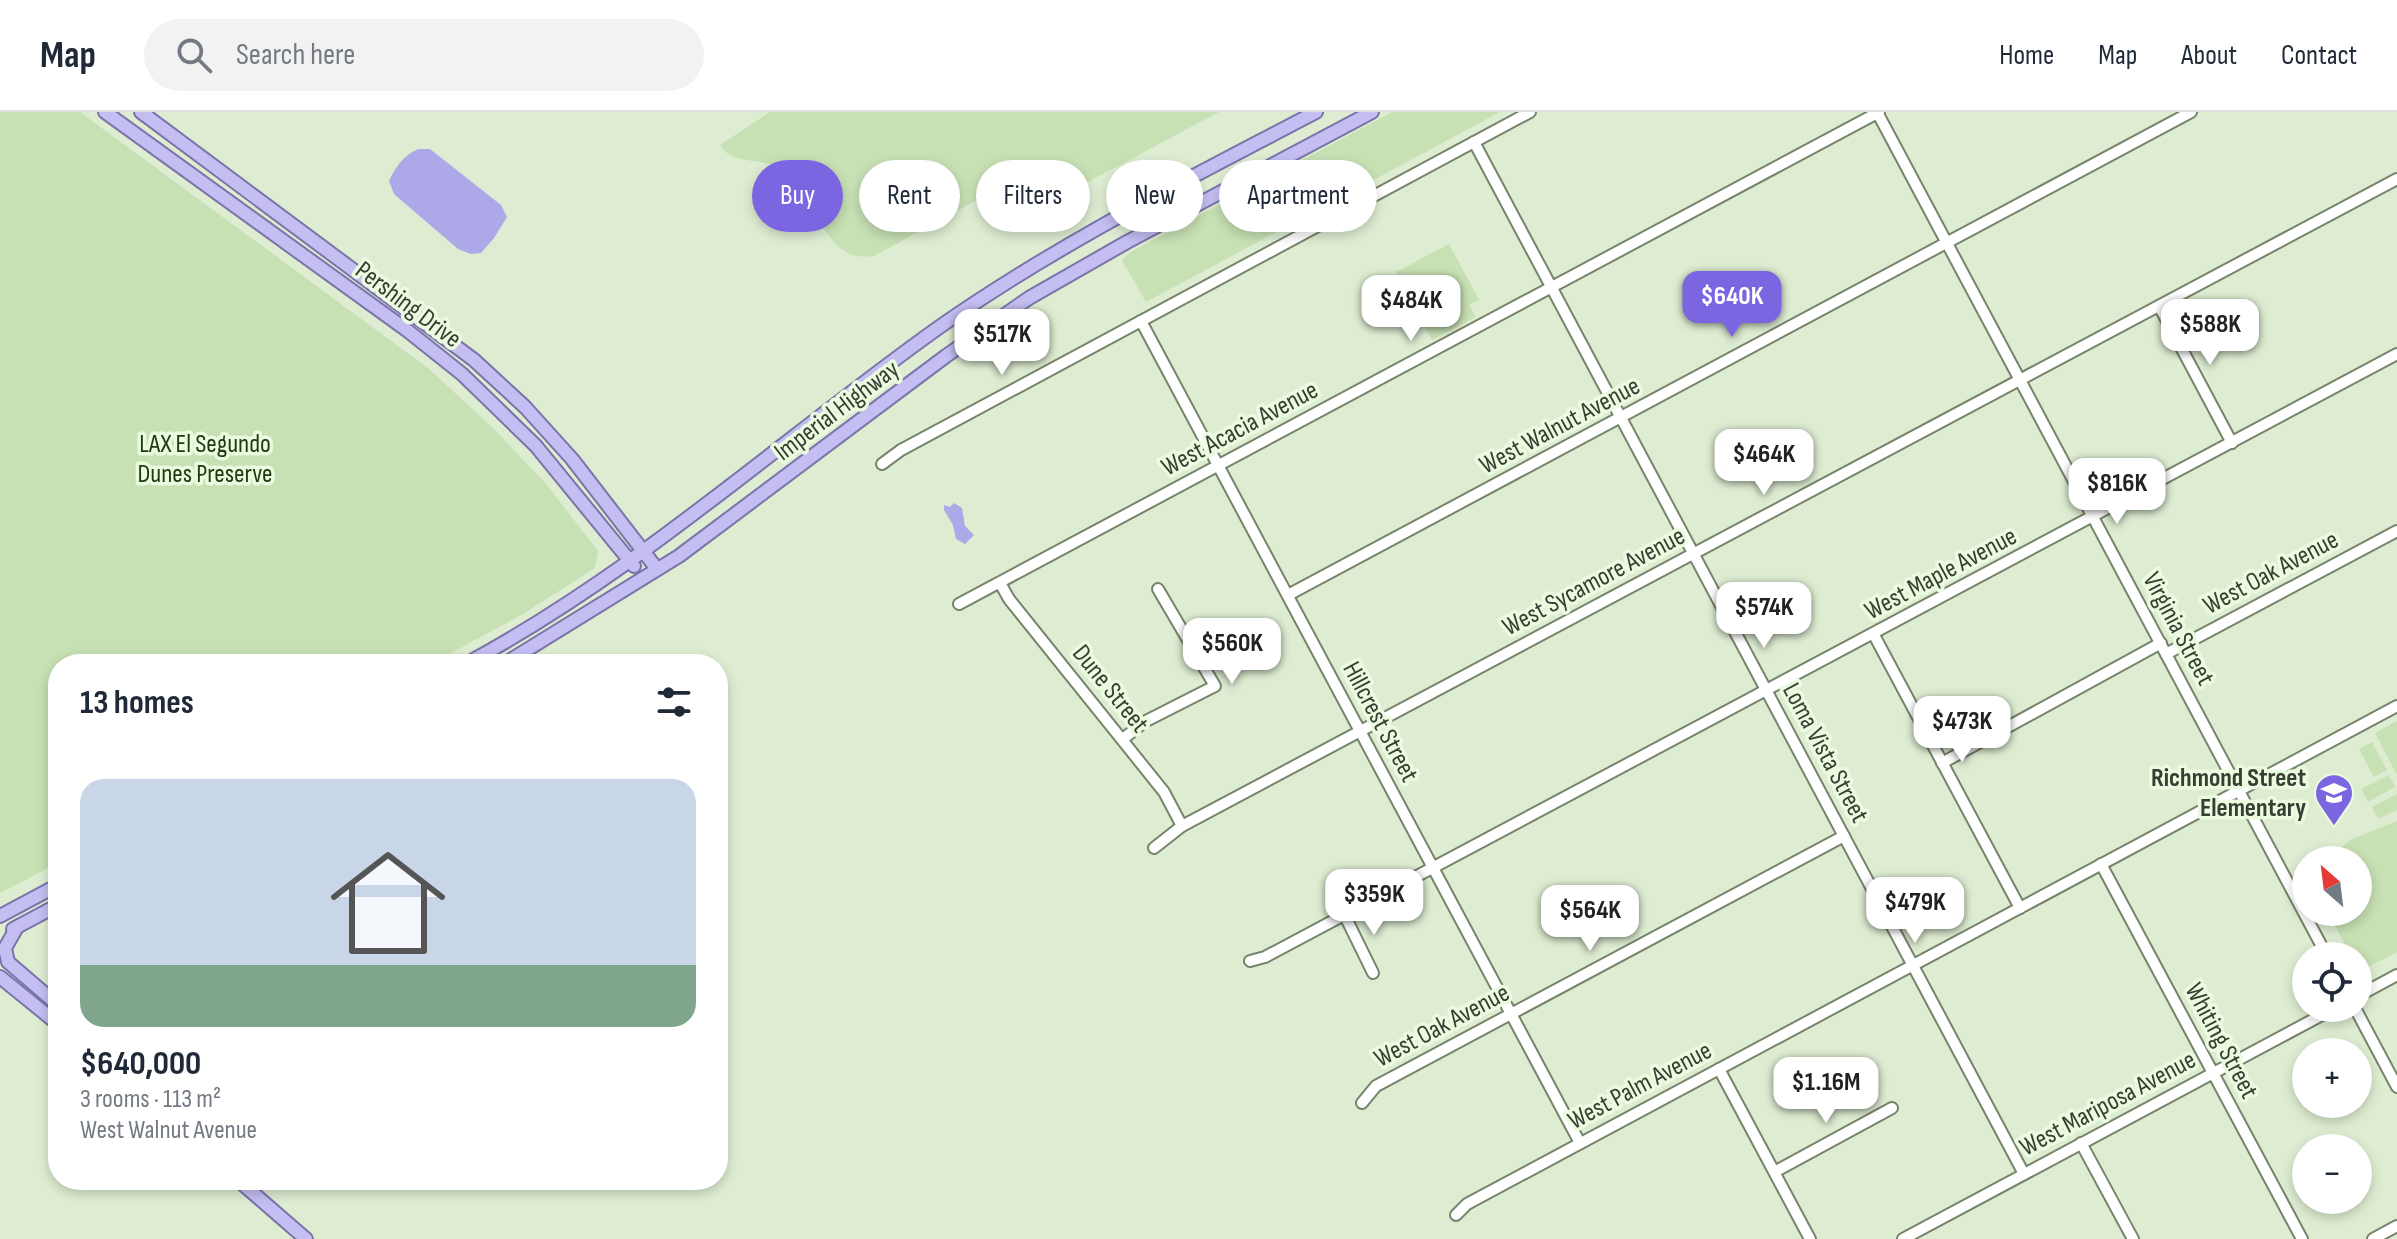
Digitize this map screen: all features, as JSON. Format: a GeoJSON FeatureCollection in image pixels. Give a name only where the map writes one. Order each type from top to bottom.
{"type":"FeatureCollection","features":[{"type":"Feature","properties":{"kind":"main road","name":"Pershing Drive"},"geometry":{"type":"LineString","coordinates":[[105,112],[408,331],[462,374],[536,446],[644,577]]}},
{"type":"Feature","properties":{"kind":"main road","name":"Pershing Drive"},"geometry":{"type":"LineString","coordinates":[[141,112],[474,360],[550,434],[657,569]]}},
{"type":"Feature","properties":{"kind":"main road","name":"Imperial Highway"},"geometry":{"type":"LineString","coordinates":[[1203,173],[1316,112]]}},
{"type":"Feature","properties":{"kind":"main road","name":"Imperial Highway"},"geometry":{"type":"LineString","coordinates":[[520,654],[702,539],[996,321],[1112,250],[1372,112]]}},
{"type":"Feature","properties":{"kind":"main road","name":"Imperial Highway"},"geometry":{"type":"LineString","coordinates":[[484,654],[542,622],[631,562],[939,328],[1051,255],[1106,225]]}},
{"type":"Feature","properties":{"kind":"main road"},"geometry":{"type":"LineString","coordinates":[[1110,232],[1108,243],[1112,250]]}},
{"type":"Feature","properties":{"kind":"main road"},"geometry":{"type":"LineString","coordinates":[[0,916],[48,890]]}},
{"type":"Feature","properties":{"kind":"main road"},"geometry":{"type":"LineString","coordinates":[[0,937],[48,910]]}},
{"type":"Feature","properties":{"kind":"main road"},"geometry":{"type":"LineString","coordinates":[[17,927],[5,948],[8,962],[48,996]]}},
{"type":"Feature","properties":{"kind":"main road"},"geometry":{"type":"LineString","coordinates":[[0,977],[48,1016]]}},
{"type":"Feature","properties":{"kind":"main road"},"geometry":{"type":"LineString","coordinates":[[250,1190],[306,1239]]}},
{"type":"Feature","properties":{"kind":"street"},"geometry":{"type":"LineString","coordinates":[[882,464],[901,450],[1530,112]]}},
{"type":"Feature","properties":{"kind":"street","name":"Virginia Street"},"geometry":{"type":"LineString","coordinates":[[1878,112],[2319,942]]}},
{"type":"Feature","properties":{"kind":"street","name":"West Acacia Avenue"},"geometry":{"type":"LineString","coordinates":[[959,604],[1878,112]]}},
{"type":"Feature","properties":{"kind":"street","name":"West Walnut Avenue"},"geometry":{"type":"LineString","coordinates":[[1288,595],[2191,112]]}},
{"type":"Feature","properties":{"kind":"street","name":"Loma Vista Street"},"geometry":{"type":"LineString","coordinates":[[1474,142],[2024,1174]]}},
{"type":"Feature","properties":{"kind":"street","name":"West Sycamore Avenue"},"geometry":{"type":"LineString","coordinates":[[1154,848],[1182,826],[2397,179]]}},
{"type":"Feature","properties":{"kind":"street"},"geometry":{"type":"LineString","coordinates":[[2159,306],[2232,443]]}},
{"type":"Feature","properties":{"kind":"street","name":"Hillcrest Street"},"geometry":{"type":"LineString","coordinates":[[1141,321],[1580,1143]]}},
{"type":"Feature","properties":{"kind":"street","name":"West Maple Avenue"},"geometry":{"type":"LineString","coordinates":[[1250,961],[1265,957],[1434,869],[2397,354]]}},
{"type":"Feature","properties":{"kind":"street","name":"West Oak Avenue"},"geometry":{"type":"LineString","coordinates":[[1942,763],[2397,531]]}},
{"type":"Feature","properties":{"kind":"street","name":"Dune Street"},"geometry":{"type":"LineString","coordinates":[[1000,583],[1009,599],[1164,792],[1182,826]]}},
{"type":"Feature","properties":{"kind":"street"},"geometry":{"type":"LineString","coordinates":[[1123,739],[1144,722],[1215,686],[1158,589]]}},
{"type":"Feature","properties":{"kind":"street"},"geometry":{"type":"LineString","coordinates":[[1874,635],[2020,908]]}},
{"type":"Feature","properties":{"kind":"street","name":"West Palm Avenue"},"geometry":{"type":"LineString","coordinates":[[1456,1215],[1467,1204],[2397,706]]}},
{"type":"Feature","properties":{"kind":"street","name":"West Oak Avenue"},"geometry":{"type":"LineString","coordinates":[[1362,1103],[1376,1086],[1844,836]]}},
{"type":"Feature","properties":{"kind":"street","name":"Whiting Street"},"geometry":{"type":"LineString","coordinates":[[2101,864],[2302,1239]]}},
{"type":"Feature","properties":{"kind":"street"},"geometry":{"type":"LineString","coordinates":[[1345,916],[1373,973]]}},
{"type":"Feature","properties":{"kind":"street"},"geometry":{"type":"LineString","coordinates":[[2372,988],[2397,975]]}},
{"type":"Feature","properties":{"kind":"street","name":"West Mariposa Avenue"},"geometry":{"type":"LineString","coordinates":[[1903,1239],[2309,1022]]}},
{"type":"Feature","properties":{"kind":"street"},"geometry":{"type":"LineString","coordinates":[[2362,1022],[2397,1087]]}},
{"type":"Feature","properties":{"kind":"street"},"geometry":{"type":"LineString","coordinates":[[1719,1069],[1810,1239]]}},
{"type":"Feature","properties":{"kind":"street"},"geometry":{"type":"LineString","coordinates":[[1776,1171],[1892,1108]]}},
{"type":"Feature","properties":{"kind":"street"},"geometry":{"type":"LineString","coordinates":[[2081,1143],[2133,1239]]}},
{"type":"Feature","properties":{"kind":"street"},"geometry":{"type":"LineString","coordinates":[[2373,1239],[2397,1226]]}},
{"type":"Feature","properties":{"kind":"green space","name":"LAX El Segundo Dunes Preserve"},"geometry":{"type":"Polygon","coordinates":[[[0,112],[80,112],[428,368],[493,428],[547,485],[598,551],[595,568],[523,614],[449,654],[48,654],[48,868],[0,893],[0,112]]]}},
{"type":"Feature","properties":{"kind":"green space"},"geometry":{"type":"Polygon","coordinates":[[[770,112],[1219,112],[1129,160],[1106,160],[1106,172],[1090,181],[1090,160],[976,160],[976,200],[960,209],[960,160],[859,160],[859,232],[918,232],[874,256],[863,257],[835,244],[826,232],[843,232],[843,160],[752,161],[731,155],[720,145],[770,112]]]}},
{"type":"Feature","properties":{"kind":"green space"},"geometry":{"type":"Polygon","coordinates":[[[1392,112],[1500,112],[1377,178],[1377,160],[1302,160],[1392,112]]]}},
{"type":"Feature","properties":{"kind":"green space"},"geometry":{"type":"Polygon","coordinates":[[[1219,205],[1219,232],[1276,232],[1146,302],[1122,260],[1168,232],[1203,232],[1203,213],[1219,205]]]}},
{"type":"Feature","properties":{"kind":"green space"},"geometry":{"type":"Polygon","coordinates":[[[1449,244],[1479,300],[1469,305],[1476,317],[1432,340],[1396,272],[1449,244]]]}},
{"type":"Feature","properties":{"kind":"green space"},"geometry":{"type":"Polygon","coordinates":[[[2397,721],[2397,775],[2375,733],[2397,721]]]}},
{"type":"Feature","properties":{"kind":"green space"},"geometry":{"type":"Polygon","coordinates":[[[2372,742],[2387,770],[2374,777],[2359,749],[2372,742]]]}},
{"type":"Feature","properties":{"kind":"green space"},"geometry":{"type":"Polygon","coordinates":[[[2389,775],[2395,787],[2368,802],[2361,789],[2389,775]]]}},
{"type":"Feature","properties":{"kind":"green space"},"geometry":{"type":"Polygon","coordinates":[[[2397,794],[2397,810],[2378,819],[2372,807],[2397,794]]]}},
{"type":"Feature","properties":{"kind":"green space"},"geometry":{"type":"Polygon","coordinates":[[[2397,821],[2397,952],[2372,965],[2372,942],[2344,942],[2335,926],[2372,926],[2372,846],[2343,846],[2350,840],[2397,821]]]}},
{"type":"Feature","properties":{"kind":"shaded area"},"geometry":{"type":"Polygon","coordinates":[[[418,149],[430,149],[501,205],[507,217],[481,253],[471,254],[458,249],[394,194],[389,181],[397,166],[418,149]]]}},
{"type":"Feature","properties":{"kind":"shaded area"},"geometry":{"type":"Polygon","coordinates":[[[954,503],[962,508],[965,526],[974,535],[965,544],[956,539],[953,525],[944,510],[944,505],[950,507],[954,503]]]}},
{"type":"Feature","properties":{"kind":"place","name":"Richmond Street Elementary"},"geometry":{"type":"Point","coordinates":[2334,827]}}]}
